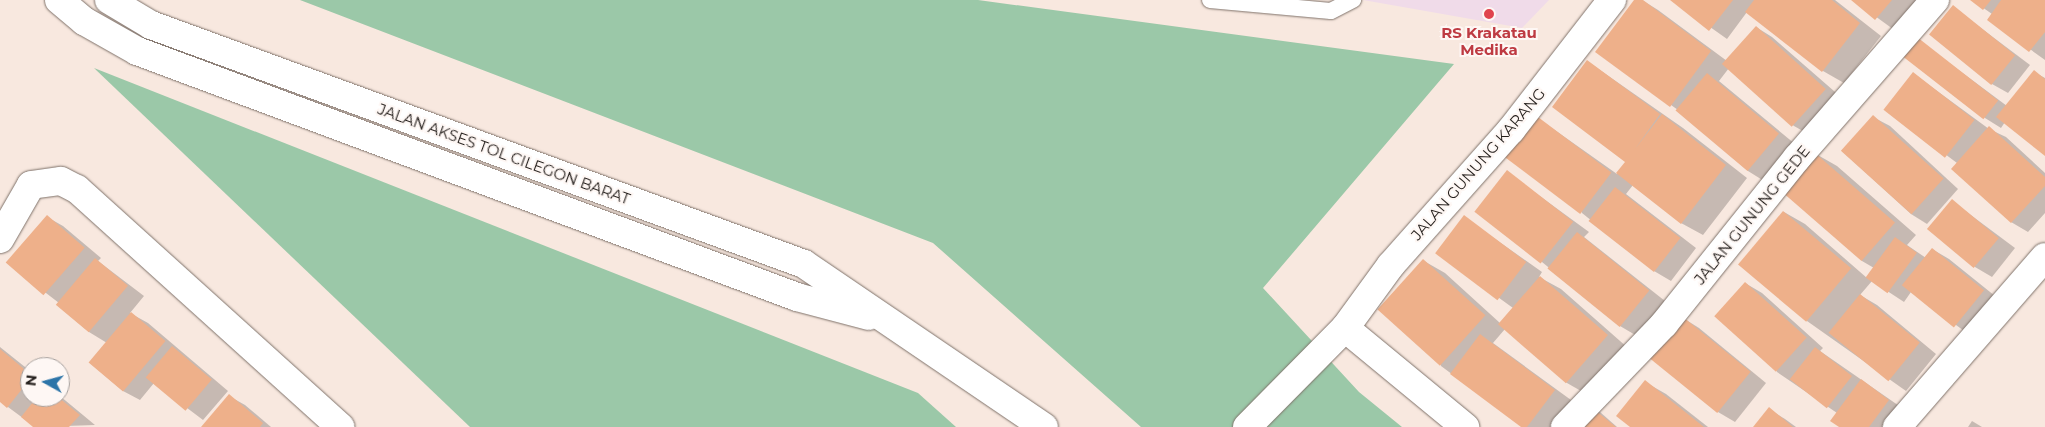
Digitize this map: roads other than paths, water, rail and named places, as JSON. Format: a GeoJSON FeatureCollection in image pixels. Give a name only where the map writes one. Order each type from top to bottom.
{"type":"FeatureCollection","features":[{"type":"Feature","properties":{"kind":"street"},"geometry":{"type":"LineString","coordinates":[[59,0],[84,21],[137,51],[797,297],[892,322]]}},
{"type":"Feature","properties":{"kind":"street","name":"JALAN AKSES TOL CILEGON BARAT"},"geometry":{"type":"LineString","coordinates":[[109,0],[151,25],[804,264],[1044,427]]}},
{"type":"Feature","properties":{"kind":"street","name":"JALAN GUNUNG KARANG"},"geometry":{"type":"LineString","coordinates":[[1248,427],[1345,328],[1392,265],[1511,130],[1612,0]]}},
{"type":"Feature","properties":{"kind":"street","name":"JALAN GUNUNG GEDE"},"geometry":{"type":"LineString","coordinates":[[1565,427],[1664,324],[1797,158],[1935,0]]}},
{"type":"Feature","properties":{"kind":"street"},"geometry":{"type":"LineString","coordinates":[[0,240],[32,185],[61,181],[77,189],[340,427]]}},
{"type":"Feature","properties":{"kind":"street"},"geometry":{"type":"LineString","coordinates":[[1897,427],[2037,286],[2045,257]]}},
{"type":"Feature","properties":{"kind":"street"},"geometry":{"type":"LineString","coordinates":[[1345,328],[1465,427]]}},
{"type":"Feature","properties":{"kind":"lane"},"geometry":{"type":"LineString","coordinates":[[1210,0],[1331,11],[1352,0]]}},
{"type":"Feature","properties":{"kind":"place","name":"RS Krakatau Medika"},"geometry":{"type":"Point","coordinates":[1489,14]}}]}
